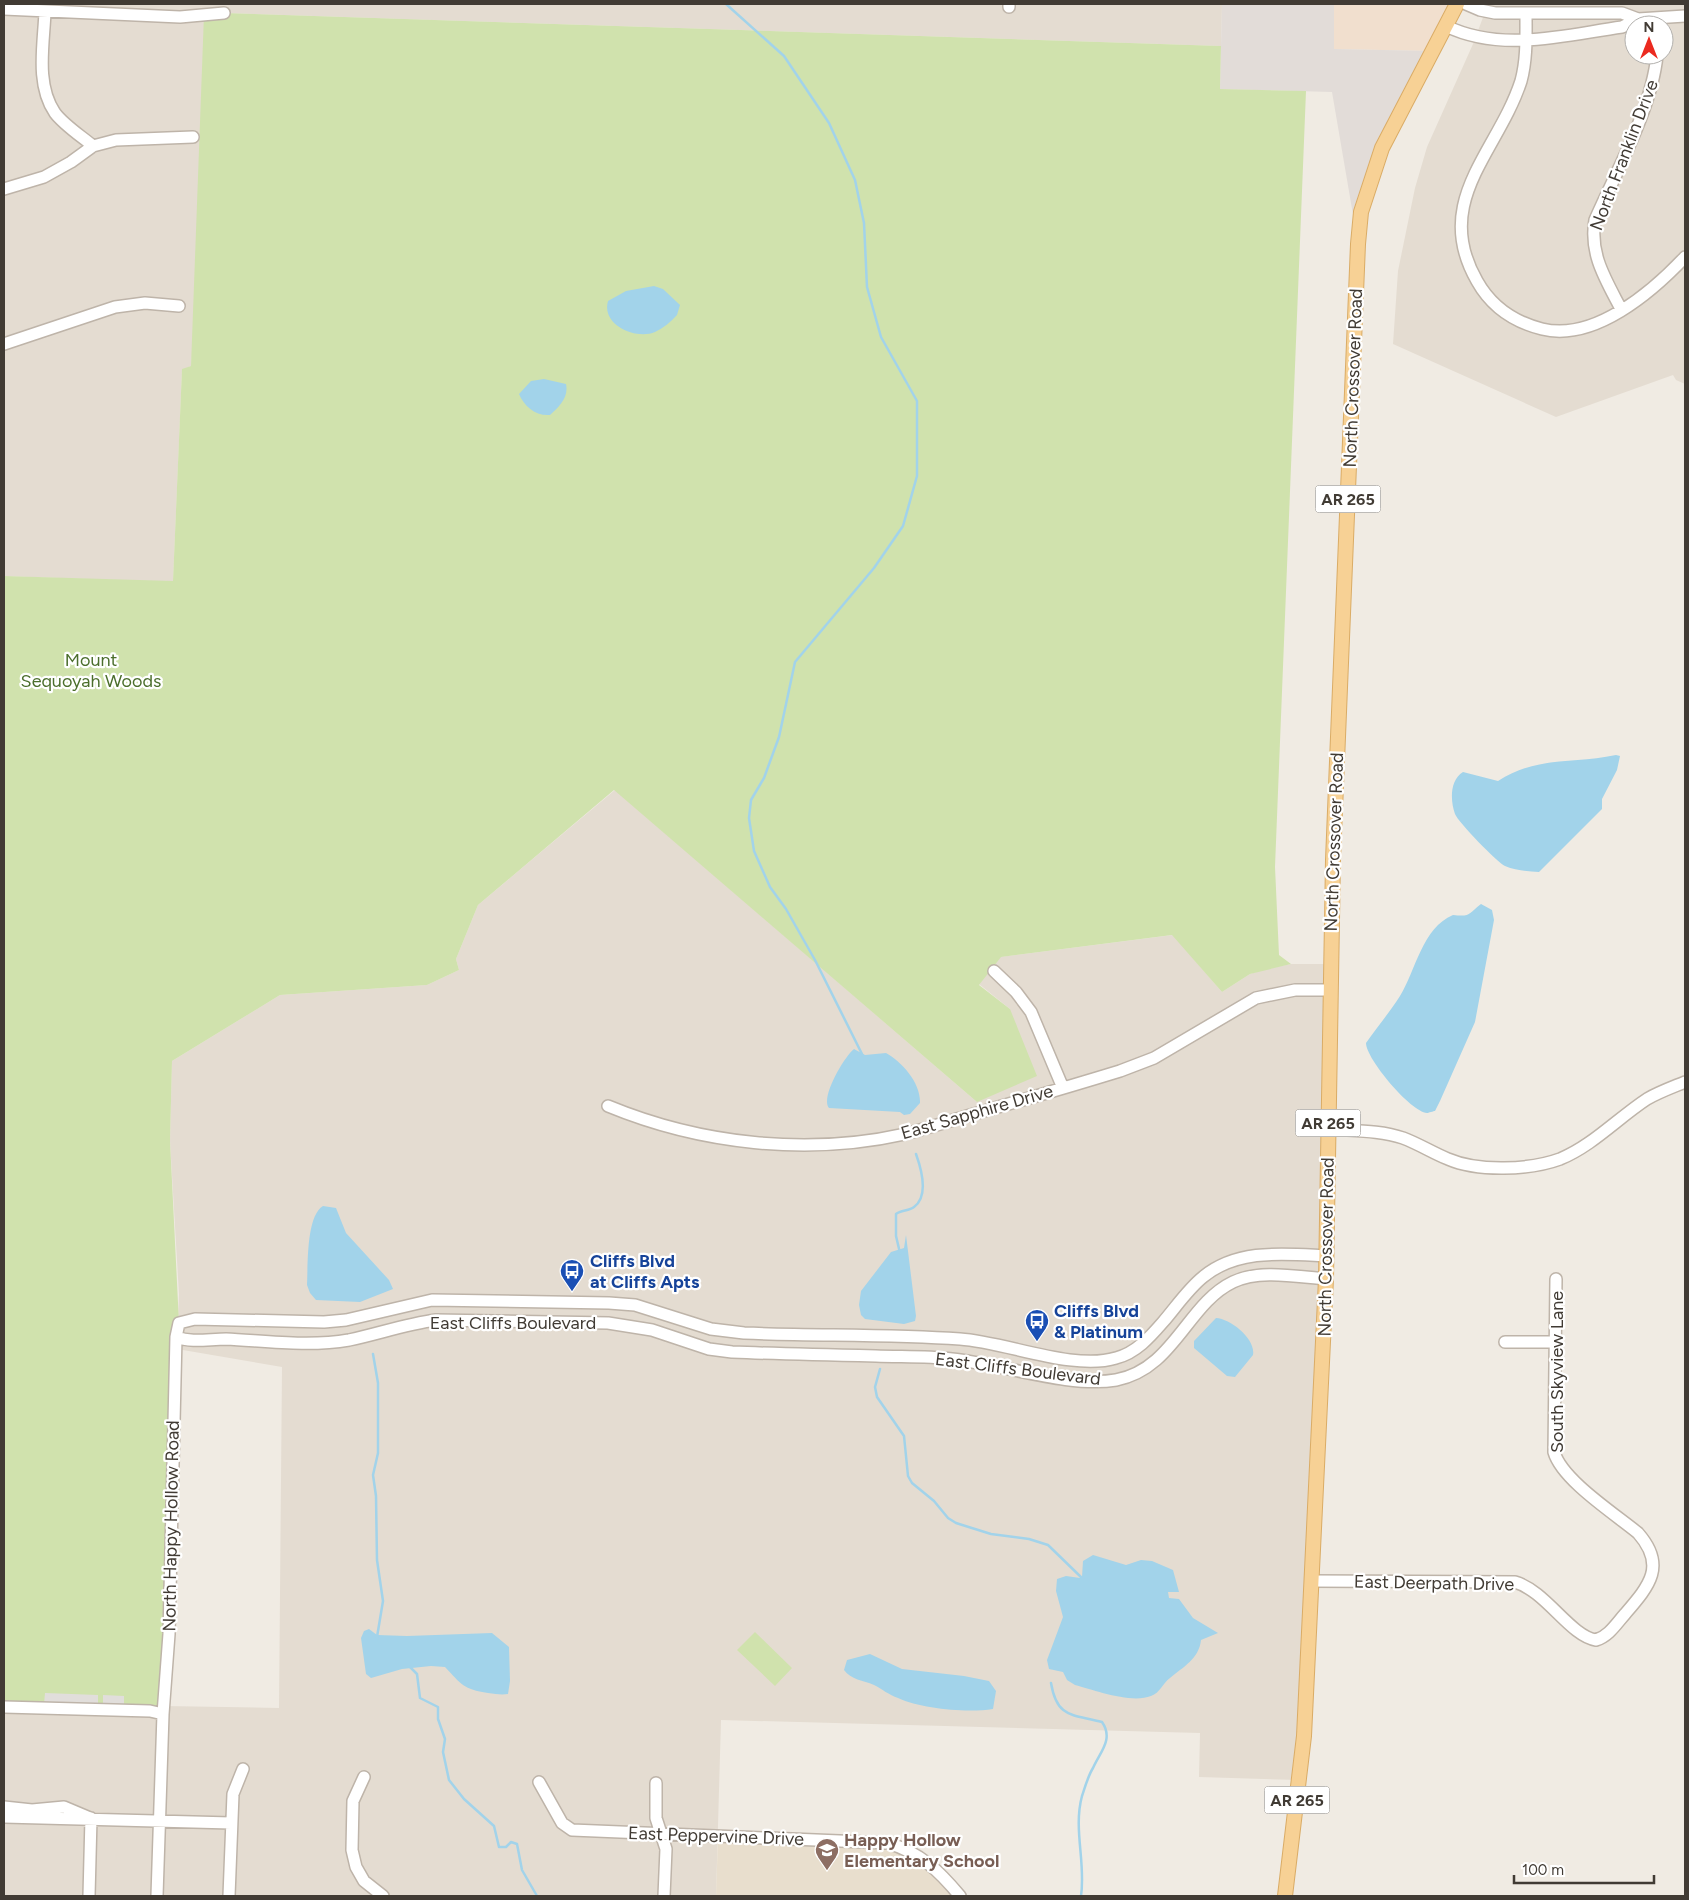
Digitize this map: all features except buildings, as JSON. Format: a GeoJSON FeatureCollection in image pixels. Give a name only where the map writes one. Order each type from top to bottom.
{"type":"FeatureCollection","features":[{"type":"Feature","properties":{"kind":"main road","name":"North Crossover Road"},"geometry":{"type":"LineString","coordinates":[[1285,1896],[1306,1703],[1326,1279],[1330,990],[1340,679],[1362,212],[1370,178],[1382,148],[1458,4]]}},
{"type":"Feature","properties":{"kind":"street"},"geometry":{"type":"LineString","coordinates":[[1466,4],[1480,10],[1495,13],[1622,13],[1627,15]]}},
{"type":"Feature","properties":{"kind":"street"},"geometry":{"type":"LineString","coordinates":[[4,9],[180,17],[224,13]]}},
{"type":"Feature","properties":{"kind":"street"},"geometry":{"type":"LineString","coordinates":[[45,10],[42,74],[46,93],[55,113],[93,146]]}},
{"type":"Feature","properties":{"kind":"street"},"geometry":{"type":"LineString","coordinates":[[1526,13],[1526,62],[1520,83],[1466,190],[1461,227],[1469,266],[1483,291],[1498,307],[1520,322],[1535,327],[1556,330],[1580,328],[1601,321],[1645,296],[1685,257]]}},
{"type":"Feature","properties":{"kind":"street"},"geometry":{"type":"LineString","coordinates":[[1446,26],[1464,35],[1485,40],[1508,42],[1624,27]]}},
{"type":"Feature","properties":{"kind":"street","name":"North Franklin Drive"},"geometry":{"type":"LineString","coordinates":[[1621,309],[1598,265],[1592,235],[1595,220],[1647,102],[1655,78],[1656,65]]}},
{"type":"Feature","properties":{"kind":"street"},"geometry":{"type":"LineString","coordinates":[[4,190],[44,177],[71,162],[93,146],[116,140],[193,137]]}},
{"type":"Feature","properties":{"kind":"street"},"geometry":{"type":"LineString","coordinates":[[4,344],[115,307],[145,303],[179,306]]}},
{"type":"Feature","properties":{"kind":"street"},"geometry":{"type":"LineString","coordinates":[[994,971],[1016,992],[1031,1012],[1063,1088]]}},
{"type":"Feature","properties":{"kind":"street","name":"East Sapphire Drive"},"geometry":{"type":"LineString","coordinates":[[608,1106],[662,1125],[736,1141],[812,1144],[856,1141],[905,1134],[1120,1071],[1154,1058],[1256,998],[1295,990],[1330,990]]}},
{"type":"Feature","properties":{"kind":"street"},"geometry":{"type":"LineString","coordinates":[[1328,1129],[1376,1132],[1403,1138],[1449,1160],[1469,1166],[1515,1168],[1537,1166],[1579,1149],[1648,1099],[1685,1082]]}},
{"type":"Feature","properties":{"kind":"street","name":"East Cliffs Boulevard"},"geometry":{"type":"LineString","coordinates":[[1326,1279],[1280,1275],[1248,1277],[1232,1282],[1210,1299],[1167,1351],[1147,1366],[1119,1380],[1100,1383],[950,1358],[732,1352],[709,1348],[652,1330],[608,1324],[436,1320],[411,1324],[348,1340],[324,1342],[213,1339],[186,1341],[176,1337],[179,1324],[196,1319],[324,1322],[346,1320],[399,1306],[432,1300],[609,1303],[635,1306],[711,1329],[744,1333],[961,1339],[1071,1359],[1093,1361],[1116,1359],[1131,1352],[1150,1336],[1204,1276],[1239,1258],[1266,1254],[1327,1256]]}},
{"type":"Feature","properties":{"kind":"street","name":"South Skyview Lane"},"geometry":{"type":"LineString","coordinates":[[1556,1279],[1553,1443],[1556,1461],[1565,1474],[1638,1533],[1648,1544],[1653,1558],[1653,1572],[1643,1592],[1608,1634],[1596,1640]]}},
{"type":"Feature","properties":{"kind":"street"},"geometry":{"type":"LineString","coordinates":[[324,1322],[324,1342]]}},
{"type":"Feature","properties":{"kind":"street","name":"North Happy Hollow Road"},"geometry":{"type":"LineString","coordinates":[[157,1896],[163,1714],[169,1634],[176,1337]]}},
{"type":"Feature","properties":{"kind":"street"},"geometry":{"type":"LineString","coordinates":[[1505,1342],[1555,1342]]}},
{"type":"Feature","properties":{"kind":"street","name":"East Deerpath Drive"},"geometry":{"type":"LineString","coordinates":[[1312,1581],[1515,1582],[1533,1590],[1584,1635],[1596,1640]]}},
{"type":"Feature","properties":{"kind":"street"},"geometry":{"type":"LineString","coordinates":[[4,1707],[163,1714]]}},
{"type":"Feature","properties":{"kind":"street"},"geometry":{"type":"LineString","coordinates":[[228,1896],[233,1794],[243,1770]]}},
{"type":"Feature","properties":{"kind":"street"},"geometry":{"type":"LineString","coordinates":[[364,1777],[353,1801],[352,1850],[356,1867],[364,1880],[383,1896]]}},
{"type":"Feature","properties":{"kind":"street","name":"East Peppervine Drive"},"geometry":{"type":"LineString","coordinates":[[539,1782],[562,1823],[572,1830],[888,1843],[905,1848],[933,1865],[960,1896]]}},
{"type":"Feature","properties":{"kind":"street"},"geometry":{"type":"LineString","coordinates":[[656,1783],[656,1818],[666,1849],[664,1896]]}},
{"type":"Feature","properties":{"kind":"street"},"geometry":{"type":"LineString","coordinates":[[4,1807],[32,1810],[64,1807],[91,1818]]}},
{"type":"Feature","properties":{"kind":"street"},"geometry":{"type":"LineString","coordinates":[[4,1817],[160,1820],[231,1824]]}},
{"type":"Feature","properties":{"kind":"street"},"geometry":{"type":"LineString","coordinates":[[89,1896],[91,1818]]}},
{"type":"Feature","properties":{"kind":"shaded area"},"geometry":{"type":"Polygon","coordinates":[[[4,4],[1222,4],[1221,46],[224,13],[191,366],[182,370],[173,582],[4,576],[4,4]]]}},
{"type":"Feature","properties":{"kind":"shaded area"},"geometry":{"type":"Polygon","coordinates":[[[1222,4],[1334,4],[1334,49],[1433,51],[1382,148],[1358,244],[1332,92],[1220,89],[1222,4]]]}},
{"type":"Feature","properties":{"kind":"shaded area"},"geometry":{"type":"Polygon","coordinates":[[[1334,4],[1457,4],[1433,51],[1333,49],[1334,4]]]}},
{"type":"Feature","properties":{"kind":"shaded area"},"geometry":{"type":"Polygon","coordinates":[[[1488,4],[1685,4],[1685,384],[1676,380],[1673,375],[1556,417],[1393,344],[1398,271],[1415,188],[1427,147],[1473,44],[1488,4]]]}},
{"type":"Feature","properties":{"kind":"shaded area"},"geometry":{"type":"Polygon","coordinates":[[[615,790],[977,1102],[1010,1009],[979,984],[1000,957],[1173,935],[1222,992],[1250,974],[1265,969],[1291,964],[1331,964],[1326,1279],[1299,1780],[1199,1777],[1200,1733],[721,1720],[716,1896],[4,1896],[4,1707],[164,1706],[279,1708],[282,1367],[177,1349],[179,1294],[170,1141],[172,1061],[280,995],[427,985],[459,970],[456,959],[478,905],[615,790]]]}},
{"type":"Feature","properties":{"kind":"shaded area"},"geometry":{"type":"Polygon","coordinates":[[[45,1693],[98,1695],[98,1703],[101,1704],[103,1703],[103,1695],[124,1696],[124,1707],[44,1704],[45,1693]]]}},
{"type":"Feature","properties":{"kind":"shaded area","name":"Happy Hollow Elementary School"},"geometry":{"type":"Polygon","coordinates":[[[718,1836],[905,1848],[960,1896],[716,1896],[718,1836]]]}},
{"type":"Feature","properties":{"kind":"green space","name":"Mount Sequoyah Woods"},"geometry":{"type":"Polygon","coordinates":[[[224,13],[1221,46],[1220,89],[1306,91],[1275,867],[1279,955],[1291,964],[1250,974],[1222,992],[1172,935],[1001,957],[979,985],[1010,1009],[1037,1076],[977,1102],[614,790],[478,905],[456,959],[459,970],[427,985],[280,995],[172,1061],[170,1141],[179,1323],[163,1714],[4,1707],[4,576],[173,581],[182,369],[191,366],[204,14],[224,13]]]}},
{"type":"Feature","properties":{"kind":"green space"},"geometry":{"type":"Polygon","coordinates":[[[755,1632],[792,1668],[775,1686],[737,1650],[755,1632]]]}},
{"type":"Feature","properties":{"kind":"water"},"geometry":{"type":"Polygon","coordinates":[[[654,286],[663,289],[680,305],[677,315],[667,325],[655,332],[639,334],[622,328],[610,317],[607,310],[608,301],[626,291],[654,286]]]}},
{"type":"Feature","properties":{"kind":"water"},"geometry":{"type":"Polygon","coordinates":[[[544,379],[566,384],[567,389],[560,405],[550,415],[535,412],[524,402],[519,394],[531,381],[544,379]]]}},
{"type":"Feature","properties":{"kind":"water"},"geometry":{"type":"Polygon","coordinates":[[[1620,756],[1617,770],[1602,799],[1602,809],[1539,872],[1513,869],[1505,866],[1470,833],[1455,814],[1452,803],[1453,785],[1463,772],[1498,781],[1512,773],[1541,764],[1620,756]]]}},
{"type":"Feature","properties":{"kind":"water"},"geometry":{"type":"Polygon","coordinates":[[[1481,904],[1492,910],[1494,920],[1475,1022],[1435,1111],[1427,1113],[1411,1104],[1390,1084],[1373,1061],[1366,1043],[1406,986],[1421,951],[1434,929],[1442,921],[1453,915],[1466,915],[1481,904]]]}},
{"type":"Feature","properties":{"kind":"water"},"geometry":{"type":"Polygon","coordinates":[[[854,1049],[865,1055],[886,1053],[904,1068],[914,1081],[919,1095],[920,1103],[910,1114],[829,1108],[827,1103],[830,1087],[839,1069],[854,1049]]]}},
{"type":"Feature","properties":{"kind":"water"},"geometry":{"type":"Polygon","coordinates":[[[323,1206],[336,1208],[346,1233],[389,1280],[393,1289],[360,1302],[316,1300],[310,1293],[307,1285],[309,1242],[313,1220],[317,1211],[323,1206]]]}},
{"type":"Feature","properties":{"kind":"water"},"geometry":{"type":"Polygon","coordinates":[[[906,1235],[916,1316],[915,1321],[904,1324],[865,1319],[861,1315],[859,1305],[861,1291],[891,1252],[904,1248],[906,1235]]]}},
{"type":"Feature","properties":{"kind":"water"},"geometry":{"type":"Polygon","coordinates":[[[1216,1318],[1229,1322],[1241,1331],[1251,1343],[1253,1349],[1253,1355],[1235,1377],[1227,1376],[1194,1348],[1194,1341],[1216,1318]]]}},
{"type":"Feature","properties":{"kind":"water"},"geometry":{"type":"Polygon","coordinates":[[[1093,1555],[1126,1565],[1141,1560],[1152,1561],[1173,1570],[1179,1592],[1168,1592],[1169,1598],[1179,1599],[1193,1618],[1218,1633],[1201,1640],[1200,1647],[1194,1657],[1168,1680],[1157,1693],[1151,1696],[1133,1698],[1102,1693],[1075,1685],[1067,1680],[1063,1672],[1049,1669],[1047,1660],[1063,1617],[1056,1591],[1057,1579],[1066,1576],[1082,1577],[1083,1561],[1093,1555]]]}},
{"type":"Feature","properties":{"kind":"water"},"geometry":{"type":"Polygon","coordinates":[[[369,1629],[377,1635],[407,1636],[492,1633],[509,1647],[510,1681],[508,1694],[488,1693],[468,1688],[459,1682],[445,1667],[431,1666],[402,1669],[371,1678],[366,1674],[361,1638],[364,1631],[369,1629]]]}},
{"type":"Feature","properties":{"kind":"water"},"geometry":{"type":"Polygon","coordinates":[[[870,1654],[902,1669],[964,1676],[989,1681],[996,1691],[993,1709],[958,1710],[919,1705],[895,1697],[874,1685],[854,1678],[844,1670],[847,1660],[870,1654]]]}},
{"type":"Feature","properties":{"kind":"waterway"},"geometry":{"type":"LineString","coordinates":[[726,4],[784,56],[829,123],[855,180],[864,223],[867,287],[881,337],[917,401],[917,476],[903,526],[874,568],[795,662],[779,737],[764,778],[751,800],[749,818],[754,851],[770,887],[786,909],[815,960],[863,1056]]}},
{"type":"Feature","properties":{"kind":"waterway"},"geometry":{"type":"LineString","coordinates":[[900,1253],[896,1236],[896,1214],[914,1207],[919,1202],[923,1189],[922,1174],[916,1154]]}},
{"type":"Feature","properties":{"kind":"waterway"},"geometry":{"type":"LineString","coordinates":[[373,1354],[378,1383],[378,1453],[373,1475],[376,1496],[377,1560],[383,1601],[377,1637]]}},
{"type":"Feature","properties":{"kind":"waterway"},"geometry":{"type":"LineString","coordinates":[[880,1369],[875,1387],[877,1397],[904,1436],[908,1476],[912,1483],[934,1501],[948,1518],[956,1523],[991,1534],[1029,1539],[1048,1545],[1083,1579]]}},
{"type":"Feature","properties":{"kind":"waterway"},"geometry":{"type":"LineString","coordinates":[[410,1667],[417,1674],[420,1698],[438,1707],[438,1719],[445,1739],[443,1752],[449,1780],[464,1799],[494,1826],[499,1847],[506,1847],[511,1842],[517,1844],[522,1870],[537,1896]]}},
{"type":"Feature","properties":{"kind":"waterway"},"geometry":{"type":"LineString","coordinates":[[1051,1683],[1057,1703],[1062,1709],[1075,1716],[1102,1722],[1107,1734],[1105,1745],[1091,1771],[1082,1796],[1080,1808],[1081,1896]]}},
{"type":"Feature","properties":{"kind":"place","name":"Cliffs Blvd at Cliffs Apts"},"geometry":{"type":"Point","coordinates":[572,1292]}},
{"type":"Feature","properties":{"kind":"place","name":"Cliffs Blvd & Platinum"},"geometry":{"type":"Point","coordinates":[1037,1342]}},
{"type":"Feature","properties":{"kind":"place","name":"Happy Hollow Elementary School"},"geometry":{"type":"Point","coordinates":[827,1871]}}]}
